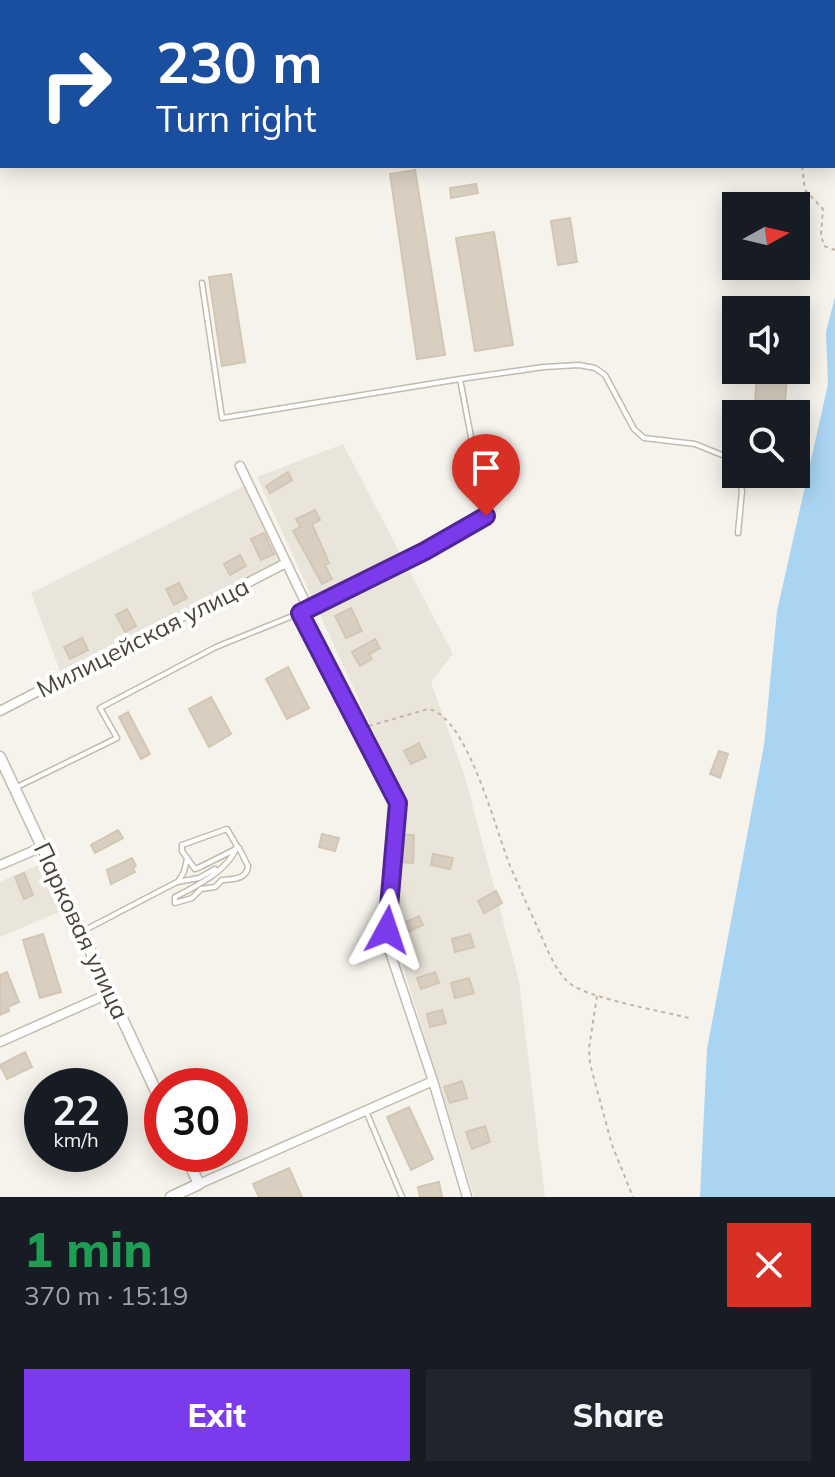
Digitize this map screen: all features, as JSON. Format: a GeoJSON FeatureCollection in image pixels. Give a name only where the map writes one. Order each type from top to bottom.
{"type":"FeatureCollection","features":[{"type":"Feature","properties":{"kind":"street"},"geometry":{"type":"LineString","coordinates":[[240,466],[286,563],[304,611],[398,803],[387,930],[393,964],[433,1081],[467,1197]]}},
{"type":"Feature","properties":{"kind":"street","name":"Милицейская улица"},"geometry":{"type":"LineString","coordinates":[[0,711],[286,563]]}},
{"type":"Feature","properties":{"kind":"street","name":"Парковая улица"},"geometry":{"type":"LineString","coordinates":[[0,757],[145,1068]]}},
{"type":"Feature","properties":{"kind":"street"},"geometry":{"type":"LineString","coordinates":[[0,865],[42,847]]}},
{"type":"Feature","properties":{"kind":"street"},"geometry":{"type":"LineString","coordinates":[[0,1042],[110,993]]}},
{"type":"Feature","properties":{"kind":"street"},"geometry":{"type":"LineString","coordinates":[[171,1197],[433,1081]]}},
{"type":"Feature","properties":{"kind":"street"},"geometry":{"type":"LineString","coordinates":[[193,1172],[199,1184]]}},
{"type":"Feature","properties":{"kind":"lane"},"geometry":{"type":"LineString","coordinates":[[202,283],[222,418],[460,379],[579,365],[595,368],[605,375],[634,429],[644,438],[695,444],[722,455]]}},
{"type":"Feature","properties":{"kind":"lane"},"geometry":{"type":"LineString","coordinates":[[14,788],[117,738],[100,708],[216,647],[304,611],[425,551],[486,516],[460,379]]}},
{"type":"Feature","properties":{"kind":"lane"},"geometry":{"type":"LineString","coordinates":[[738,533],[741,488]]}},
{"type":"Feature","properties":{"kind":"lane"},"geometry":{"type":"LineString","coordinates":[[199,878],[181,848],[188,842],[227,829],[238,849]]}},
{"type":"Feature","properties":{"kind":"lane"},"geometry":{"type":"LineString","coordinates":[[192,868],[238,849],[242,848],[248,869],[234,880],[222,880],[215,887],[201,889],[189,900],[175,903],[175,897],[204,882],[238,849]]}},
{"type":"Feature","properties":{"kind":"lane"},"geometry":{"type":"LineString","coordinates":[[177,882],[187,859]]}},
{"type":"Feature","properties":{"kind":"lane"},"geometry":{"type":"LineString","coordinates":[[81,932],[177,882],[199,878],[222,865]]}},
{"type":"Feature","properties":{"kind":"lane"},"geometry":{"type":"LineString","coordinates":[[366,1111],[402,1197]]}},
{"type":"Feature","properties":{"kind":"path"},"geometry":{"type":"LineString","coordinates":[[802,168],[805,190],[823,209],[822,241],[824,246],[835,250]]}},
{"type":"Feature","properties":{"kind":"path"},"geometry":{"type":"LineString","coordinates":[[360,729],[391,718],[428,709],[437,710],[453,726],[474,767],[510,865],[545,944],[566,980],[573,986],[597,994],[689,1018]]}},
{"type":"Feature","properties":{"kind":"path"},"geometry":{"type":"LineString","coordinates":[[597,994],[589,1048],[590,1064],[612,1145],[633,1197]]}},
{"type":"Feature","properties":{"kind":"shaded area"},"geometry":{"type":"Polygon","coordinates":[[[343,444],[453,654],[431,682],[465,777],[519,981],[545,1197],[474,1197],[396,944],[407,805],[257,477],[343,444]]]}},
{"type":"Feature","properties":{"kind":"shaded area"},"geometry":{"type":"Polygon","coordinates":[[[248,484],[280,561],[60,671],[31,593],[248,484]]]}},
{"type":"Feature","properties":{"kind":"shaded area"},"geometry":{"type":"Polygon","coordinates":[[[38,865],[59,912],[0,937],[0,882],[38,865]]]}},
{"type":"Feature","properties":{"kind":"water"},"geometry":{"type":"Polygon","coordinates":[[[835,297],[835,1197],[700,1197],[707,1049],[764,745],[777,611],[805,488],[810,488],[810,464],[828,384],[826,332],[835,297]]]}},
{"type":"Feature","properties":{"kind":"building"},"geometry":{"type":"Polygon","coordinates":[[[415,170],[445,355],[417,359],[390,174],[415,170]]]}},
{"type":"Feature","properties":{"kind":"building"},"geometry":{"type":"Polygon","coordinates":[[[476,184],[478,193],[451,198],[450,188],[476,184]]]}},
{"type":"Feature","properties":{"kind":"building"},"geometry":{"type":"Polygon","coordinates":[[[570,218],[577,262],[558,265],[551,221],[570,218]]]}},
{"type":"Feature","properties":{"kind":"building"},"geometry":{"type":"Polygon","coordinates":[[[494,232],[513,345],[475,351],[456,238],[494,232]]]}},
{"type":"Feature","properties":{"kind":"building"},"geometry":{"type":"Polygon","coordinates":[[[231,274],[245,362],[222,366],[209,277],[231,274]]]}},
{"type":"Feature","properties":{"kind":"building"},"geometry":{"type":"Polygon","coordinates":[[[756,384],[786,384],[785,400],[755,400],[756,384]]]}},
{"type":"Feature","properties":{"kind":"building"},"geometry":{"type":"Polygon","coordinates":[[[288,472],[292,480],[270,493],[266,486],[288,472]]]}},
{"type":"Feature","properties":{"kind":"building"},"geometry":{"type":"Polygon","coordinates":[[[315,510],[320,520],[312,524],[329,563],[325,565],[332,579],[322,584],[293,531],[300,527],[296,519],[315,510]]]}},
{"type":"Feature","properties":{"kind":"building"},"geometry":{"type":"Polygon","coordinates":[[[264,533],[274,554],[261,560],[251,539],[264,533]]]}},
{"type":"Feature","properties":{"kind":"building"},"geometry":{"type":"Polygon","coordinates":[[[240,555],[246,566],[230,575],[224,564],[240,555]]]}},
{"type":"Feature","properties":{"kind":"building"},"geometry":{"type":"Polygon","coordinates":[[[179,583],[187,598],[174,605],[166,589],[179,583]]]}},
{"type":"Feature","properties":{"kind":"building"},"geometry":{"type":"Polygon","coordinates":[[[351,608],[362,631],[346,638],[335,616],[351,608]]]}},
{"type":"Feature","properties":{"kind":"building"},"geometry":{"type":"Polygon","coordinates":[[[127,609],[136,626],[125,632],[116,615],[127,609]]]}},
{"type":"Feature","properties":{"kind":"building"},"geometry":{"type":"Polygon","coordinates":[[[82,638],[88,650],[70,659],[64,647],[82,638]]]}},
{"type":"Feature","properties":{"kind":"building"},"geometry":{"type":"Polygon","coordinates":[[[375,639],[380,648],[369,654],[372,659],[360,666],[352,652],[375,639]]]}},
{"type":"Feature","properties":{"kind":"building"},"geometry":{"type":"Polygon","coordinates":[[[288,667],[309,708],[287,719],[266,679],[288,667]]]}},
{"type":"Feature","properties":{"kind":"building"},"geometry":{"type":"Polygon","coordinates":[[[211,697],[231,734],[209,747],[189,709],[211,697]]]}},
{"type":"Feature","properties":{"kind":"building"},"geometry":{"type":"Polygon","coordinates":[[[128,712],[150,754],[141,759],[119,717],[128,712]]]}},
{"type":"Feature","properties":{"kind":"building"},"geometry":{"type":"Polygon","coordinates":[[[419,743],[426,757],[411,764],[404,751],[419,743]]]}},
{"type":"Feature","properties":{"kind":"building"},"geometry":{"type":"Polygon","coordinates":[[[719,751],[728,754],[720,778],[710,774],[719,751]]]}},
{"type":"Feature","properties":{"kind":"building"},"geometry":{"type":"Polygon","coordinates":[[[118,830],[123,838],[95,853],[91,845],[118,830]]]}},
{"type":"Feature","properties":{"kind":"building"},"geometry":{"type":"Polygon","coordinates":[[[322,834],[339,838],[335,851],[319,847],[322,834]]]}},
{"type":"Feature","properties":{"kind":"building"},"geometry":{"type":"Polygon","coordinates":[[[402,835],[414,835],[413,863],[401,862],[402,835]]]}},
{"type":"Feature","properties":{"kind":"building"},"geometry":{"type":"Polygon","coordinates":[[[433,854],[453,858],[450,869],[431,865],[433,854]]]}},
{"type":"Feature","properties":{"kind":"building"},"geometry":{"type":"Polygon","coordinates":[[[132,858],[135,872],[111,884],[107,870],[132,858]]]}},
{"type":"Feature","properties":{"kind":"building"},"geometry":{"type":"Polygon","coordinates":[[[24,873],[33,895],[24,899],[15,877],[24,873]]]}},
{"type":"Feature","properties":{"kind":"building"},"geometry":{"type":"Polygon","coordinates":[[[496,891],[502,903],[484,913],[478,901],[496,891]]]}},
{"type":"Feature","properties":{"kind":"building"},"geometry":{"type":"Polygon","coordinates":[[[419,916],[423,925],[403,934],[399,925],[419,916]]]}},
{"type":"Feature","properties":{"kind":"building"},"geometry":{"type":"Polygon","coordinates":[[[43,934],[61,992],[40,998],[23,940],[43,934]]]}},
{"type":"Feature","properties":{"kind":"building"},"geometry":{"type":"Polygon","coordinates":[[[470,934],[474,947],[455,952],[452,939],[470,934]]]}},
{"type":"Feature","properties":{"kind":"building"},"geometry":{"type":"Polygon","coordinates":[[[7,972],[19,1002],[0,1015],[0,975],[7,972]]]}},
{"type":"Feature","properties":{"kind":"building"},"geometry":{"type":"Polygon","coordinates":[[[435,972],[439,983],[421,989],[417,978],[435,972]]]}},
{"type":"Feature","properties":{"kind":"building"},"geometry":{"type":"Polygon","coordinates":[[[469,978],[474,993],[455,998],[451,983],[469,978]]]}},
{"type":"Feature","properties":{"kind":"building"},"geometry":{"type":"Polygon","coordinates":[[[442,1010],[446,1023],[430,1027],[427,1014],[442,1010]]]}},
{"type":"Feature","properties":{"kind":"building"},"geometry":{"type":"Polygon","coordinates":[[[25,1052],[32,1067],[24,1068],[7,1079],[0,1065],[25,1052]]]}},
{"type":"Feature","properties":{"kind":"building"},"geometry":{"type":"Polygon","coordinates":[[[462,1081],[467,1098],[450,1103],[444,1087],[462,1081]]]}},
{"type":"Feature","properties":{"kind":"building"},"geometry":{"type":"Polygon","coordinates":[[[409,1107],[433,1159],[411,1170],[387,1117],[409,1107]]]}},
{"type":"Feature","properties":{"kind":"building"},"geometry":{"type":"Polygon","coordinates":[[[485,1126],[490,1142],[472,1149],[466,1132],[485,1126]]]}},
{"type":"Feature","properties":{"kind":"building"},"geometry":{"type":"Polygon","coordinates":[[[289,1168],[302,1197],[259,1197],[253,1184],[289,1168]]]}},
{"type":"Feature","properties":{"kind":"building"},"geometry":{"type":"Polygon","coordinates":[[[439,1182],[442,1197],[420,1197],[418,1187],[439,1182]]]}},
{"type":"Feature","properties":{"kind":"route"},"geometry":{"type":"LineString","coordinates":[[387,930],[398,803],[300,613],[425,551],[486,516]]}}]}
